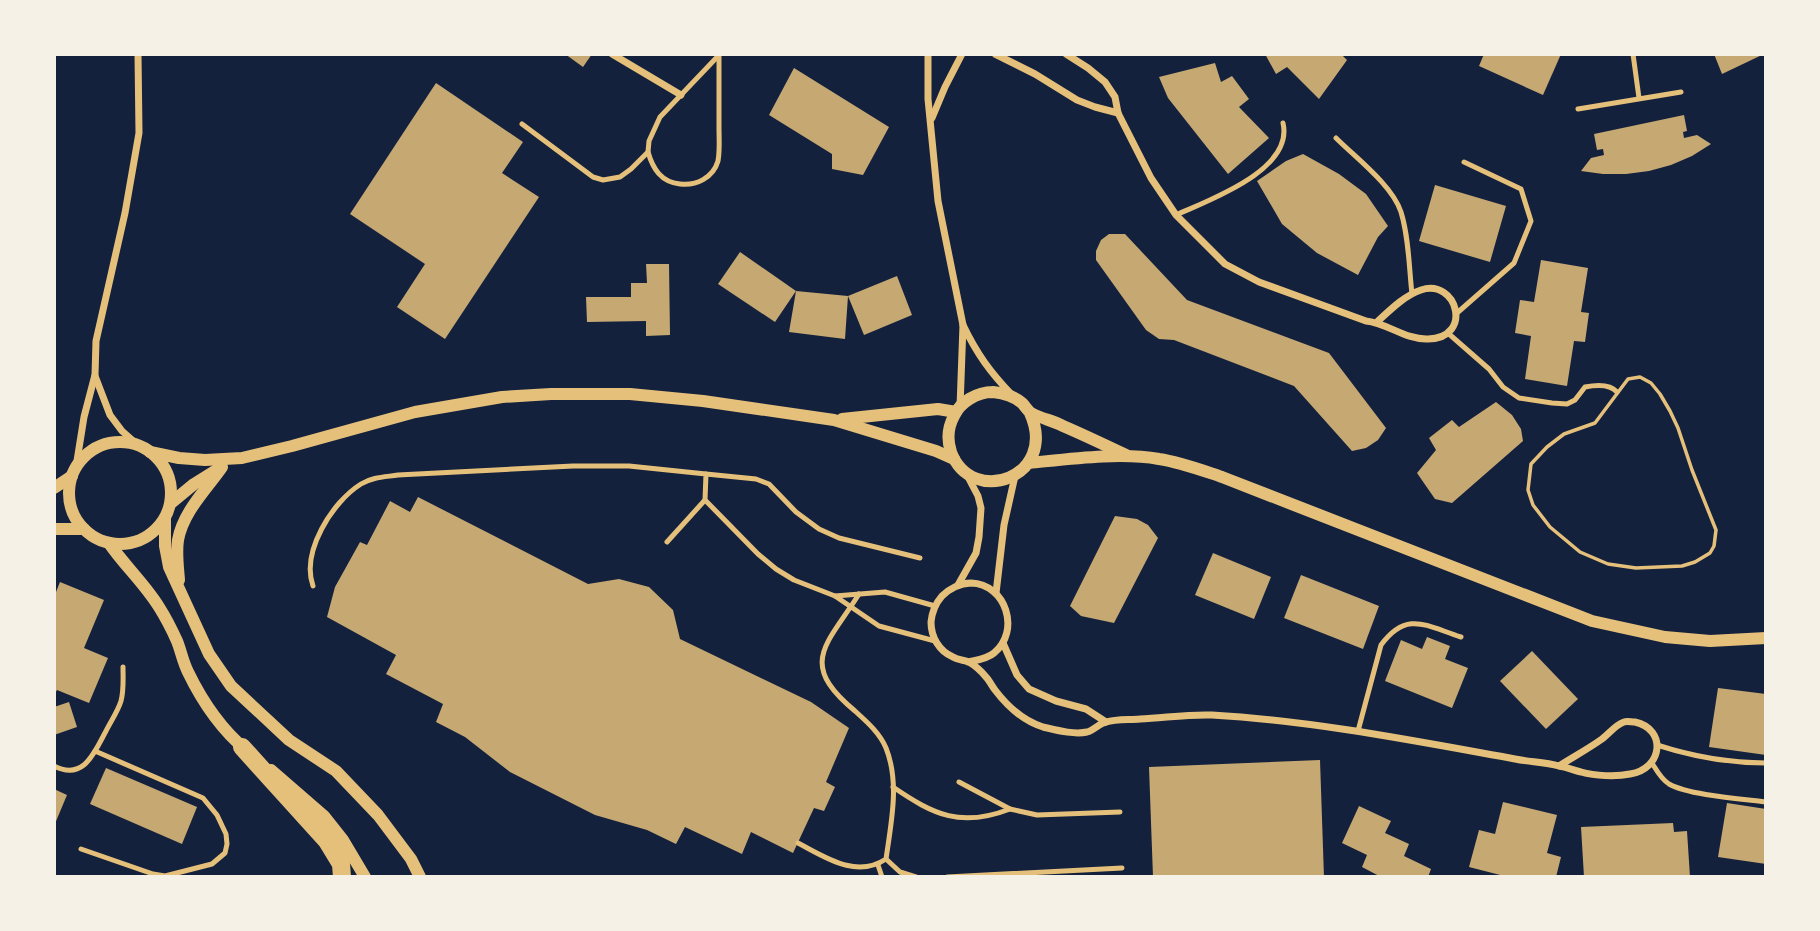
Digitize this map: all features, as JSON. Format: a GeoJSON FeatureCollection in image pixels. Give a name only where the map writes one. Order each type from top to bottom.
{"type":"FeatureCollection","features":[{"type":"Feature","properties":{"kind":"highway"},"geometry":{"type":"LineString","coordinates":[[242,747],[327,841],[341,864],[342,877]]}},
{"type":"Feature","properties":{"kind":"street"},"geometry":{"type":"LineString","coordinates":[[138,54],[139,133],[125,213],[96,341],[95,375],[69,490],[75,517],[95,537],[109,543],[135,542],[146,537],[165,519]]}},
{"type":"Feature","properties":{"kind":"street"},"geometry":{"type":"LineString","coordinates":[[612,54],[681,95]]}},
{"type":"Feature","properties":{"kind":"street"},"geometry":{"type":"LineString","coordinates":[[928,54],[928,99],[938,201],[963,325],[986,367],[1014,398]]}},
{"type":"Feature","properties":{"kind":"street"},"geometry":{"type":"LineString","coordinates":[[930,122],[962,54]]}},
{"type":"Feature","properties":{"kind":"street"},"geometry":{"type":"LineString","coordinates":[[995,54],[1035,74],[1077,100],[1118,113]]}},
{"type":"Feature","properties":{"kind":"street"},"geometry":{"type":"LineString","coordinates":[[1066,54],[1105,82],[1115,97],[1118,113],[1151,177],[1176,215],[1225,264],[1276,289],[1420,339],[1441,338],[1449,334],[1457,313],[1451,298],[1443,292],[1426,289],[1419,290],[1377,322]]}},
{"type":"Feature","properties":{"kind":"street"},"geometry":{"type":"LineString","coordinates":[[954,459],[948,432],[958,409],[963,325]]}},
{"type":"Feature","properties":{"kind":"street"},"geometry":{"type":"LineString","coordinates":[[95,375],[110,415],[122,431],[160,463],[168,476],[171,503],[165,519],[164,536],[169,567],[209,654],[231,686],[289,740],[336,771],[378,816],[411,859],[420,877]]}},
{"type":"Feature","properties":{"kind":"street"},"geometry":{"type":"LineString","coordinates":[[54,488],[74,472],[86,454],[98,446],[118,442],[179,458],[242,458],[415,412],[502,397],[551,394],[630,394],[679,398],[834,420],[936,450],[954,459],[977,479],[990,481],[1015,476],[1029,463],[1037,438],[1035,425],[1023,404],[1014,398],[991,392],[979,394],[958,409],[834,420]]}},
{"type":"Feature","properties":{"kind":"street"},"geometry":{"type":"LineString","coordinates":[[1030,413],[1061,424],[1130,456]]}},
{"type":"Feature","properties":{"kind":"street"},"geometry":{"type":"LineString","coordinates":[[1029,463],[1130,456],[1156,458],[1222,477],[1592,621],[1665,637],[1710,641],[1766,638]]}},
{"type":"Feature","properties":{"kind":"street"},"geometry":{"type":"LineString","coordinates":[[171,503],[208,474],[242,458]]}},
{"type":"Feature","properties":{"kind":"street"},"geometry":{"type":"LineString","coordinates":[[179,591],[178,539],[183,523],[222,467]]}},
{"type":"Feature","properties":{"kind":"street"},"geometry":{"type":"LineString","coordinates":[[958,585],[976,553],[979,537],[981,508],[966,472]]}},
{"type":"Feature","properties":{"kind":"street"},"geometry":{"type":"LineString","coordinates":[[996,593],[1004,525],[1015,476]]}},
{"type":"Feature","properties":{"kind":"street"},"geometry":{"type":"LineString","coordinates":[[54,529],[84,528]]}},
{"type":"Feature","properties":{"kind":"street"},"geometry":{"type":"LineString","coordinates":[[109,543],[159,608],[177,640],[187,670],[205,704],[242,747],[324,816],[343,840],[365,877]]}},
{"type":"Feature","properties":{"kind":"street"},"geometry":{"type":"LineString","coordinates":[[971,583],[985,586],[996,593],[1009,617],[1008,631],[1003,643],[994,654],[982,660],[968,662],[955,659],[944,652],[935,641],[931,628],[935,606],[946,592],[958,585],[971,583]]}},
{"type":"Feature","properties":{"kind":"street"},"geometry":{"type":"LineString","coordinates":[[1003,643],[1017,674],[1029,689],[1056,701],[1086,709],[1106,722]]}},
{"type":"Feature","properties":{"kind":"street"},"geometry":{"type":"LineString","coordinates":[[968,662],[986,677],[1004,701],[1024,719],[1040,726],[1069,732],[1085,733],[1106,722],[1209,715],[1324,726],[1559,765],[1584,773],[1619,775],[1643,770],[1652,763],[1657,745],[1647,727],[1625,722],[1559,765]]}},
{"type":"Feature","properties":{"kind":"lane"},"geometry":{"type":"LineString","coordinates":[[1633,54],[1639,98]]}},
{"type":"Feature","properties":{"kind":"lane"},"geometry":{"type":"LineString","coordinates":[[719,56],[718,162],[698,183],[671,183],[657,173],[648,152],[649,141],[660,117],[719,56]]}},
{"type":"Feature","properties":{"kind":"lane"},"geometry":{"type":"LineString","coordinates":[[1578,109],[1681,92]]}},
{"type":"Feature","properties":{"kind":"lane"},"geometry":{"type":"LineString","coordinates":[[1176,215],[1238,186],[1271,162],[1281,146],[1283,123]]}},
{"type":"Feature","properties":{"kind":"lane"},"geometry":{"type":"LineString","coordinates":[[522,124],[593,177],[603,180],[620,177],[648,152]]}},
{"type":"Feature","properties":{"kind":"lane"},"geometry":{"type":"LineString","coordinates":[[1336,138],[1382,183],[1398,205],[1406,233],[1412,295]]}},
{"type":"Feature","properties":{"kind":"lane"},"geometry":{"type":"LineString","coordinates":[[1457,313],[1514,262],[1531,221],[1521,189],[1464,162]]}},
{"type":"Feature","properties":{"kind":"lane"},"geometry":{"type":"LineString","coordinates":[[1449,334],[1489,369],[1503,387],[1519,398],[1567,404],[1575,400],[1585,387],[1605,386],[1614,388],[1617,392]]}},
{"type":"Feature","properties":{"kind":"lane"},"geometry":{"type":"LineString","coordinates":[[313,586],[309,568],[319,533],[328,518],[361,484],[398,475],[573,466],[629,466],[756,479],[769,484],[796,512],[839,538],[920,558]]}},
{"type":"Feature","properties":{"kind":"lane"},"geometry":{"type":"LineString","coordinates":[[667,542],[705,500],[706,474]]}},
{"type":"Feature","properties":{"kind":"lane"},"geometry":{"type":"LineString","coordinates":[[705,500],[776,569],[794,580],[835,596],[878,626],[935,641]]}},
{"type":"Feature","properties":{"kind":"lane"},"geometry":{"type":"LineString","coordinates":[[835,596],[885,592],[935,606]]}},
{"type":"Feature","properties":{"kind":"lane"},"geometry":{"type":"LineString","coordinates":[[798,843],[834,862],[851,867],[877,865],[886,859],[894,799],[886,747],[878,734],[832,689],[822,670],[825,648],[859,594]]}},
{"type":"Feature","properties":{"kind":"lane"},"geometry":{"type":"LineString","coordinates":[[1358,731],[1381,645],[1389,633],[1399,625],[1410,623],[1422,624],[1461,637]]}},
{"type":"Feature","properties":{"kind":"lane"},"geometry":{"type":"LineString","coordinates":[[54,765],[67,771],[75,770],[85,765],[95,751],[121,700],[123,667]]}},
{"type":"Feature","properties":{"kind":"lane"},"geometry":{"type":"LineString","coordinates":[[1657,745],[1712,760],[1766,763]]}},
{"type":"Feature","properties":{"kind":"lane"},"geometry":{"type":"LineString","coordinates":[[81,849],[165,876],[212,864],[225,853],[227,844],[226,834],[217,816],[203,798],[95,751]]}},
{"type":"Feature","properties":{"kind":"lane"},"geometry":{"type":"LineString","coordinates":[[1652,763],[1664,780],[1677,787],[1766,802]]}},
{"type":"Feature","properties":{"kind":"lane"},"geometry":{"type":"LineString","coordinates":[[959,782],[1010,809],[1037,815],[1120,812]]}},
{"type":"Feature","properties":{"kind":"lane"},"geometry":{"type":"LineString","coordinates":[[893,787],[920,805],[969,819],[1010,809]]}},
{"type":"Feature","properties":{"kind":"lane"},"geometry":{"type":"LineString","coordinates":[[886,859],[900,872],[916,877]]}},
{"type":"Feature","properties":{"kind":"lane"},"geometry":{"type":"LineString","coordinates":[[877,865],[881,877]]}},
{"type":"Feature","properties":{"kind":"lane"},"geometry":{"type":"LineString","coordinates":[[947,877],[1122,868]]}},
{"type":"Feature","properties":{"kind":"path"},"geometry":{"type":"LineString","coordinates":[[1640,377],[1651,383],[1678,428],[1716,530],[1714,546],[1710,553],[1695,562],[1660,569],[1608,564],[1580,552],[1550,527],[1533,505],[1528,490],[1531,464],[1564,434],[1595,423],[1617,392],[1628,379],[1640,377]]}},
{"type":"Feature","properties":{"kind":"building"},"geometry":{"type":"Polygon","coordinates":[[[565,54],[592,54],[583,67],[565,54]]]}},
{"type":"Feature","properties":{"kind":"building"},"geometry":{"type":"Polygon","coordinates":[[[1265,54],[1341,54],[1347,60],[1319,99],[1287,67],[1276,74],[1265,54]]]}},
{"type":"Feature","properties":{"kind":"building"},"geometry":{"type":"Polygon","coordinates":[[[1484,54],[1561,54],[1543,95],[1479,66],[1484,54]]]}},
{"type":"Feature","properties":{"kind":"building"},"geometry":{"type":"Polygon","coordinates":[[[1714,54],[1764,54],[1722,74],[1714,54]]]}},
{"type":"Feature","properties":{"kind":"building"},"geometry":{"type":"Polygon","coordinates":[[[1215,63],[1221,82],[1232,76],[1249,99],[1239,107],[1269,138],[1228,174],[1168,98],[1159,77],[1215,63]]]}},
{"type":"Feature","properties":{"kind":"building"},"geometry":{"type":"Polygon","coordinates":[[[794,68],[889,127],[863,175],[832,169],[832,154],[769,115],[794,68]]]}},
{"type":"Feature","properties":{"kind":"building"},"geometry":{"type":"Polygon","coordinates":[[[436,83],[523,142],[502,173],[539,197],[445,339],[397,307],[425,264],[350,214],[436,83]]]}},
{"type":"Feature","properties":{"kind":"building"},"geometry":{"type":"Polygon","coordinates":[[[1684,115],[1687,131],[1683,132],[1684,138],[1697,135],[1711,144],[1692,156],[1649,171],[1603,174],[1581,171],[1591,158],[1604,155],[1603,149],[1597,150],[1594,134],[1684,115]]]}},
{"type":"Feature","properties":{"kind":"building"},"geometry":{"type":"Polygon","coordinates":[[[1303,154],[1339,174],[1366,194],[1388,226],[1378,237],[1358,275],[1317,253],[1282,224],[1257,181],[1286,161],[1303,154]]]}},
{"type":"Feature","properties":{"kind":"building"},"geometry":{"type":"Polygon","coordinates":[[[1435,185],[1506,206],[1490,262],[1419,241],[1435,185]]]}},
{"type":"Feature","properties":{"kind":"building"},"geometry":{"type":"Polygon","coordinates":[[[1109,234],[1125,234],[1187,300],[1329,353],[1386,428],[1378,440],[1366,448],[1352,451],[1294,386],[1174,340],[1159,339],[1146,330],[1096,260],[1096,251],[1101,240],[1109,234]]]}},
{"type":"Feature","properties":{"kind":"building"},"geometry":{"type":"Polygon","coordinates":[[[740,252],[796,291],[775,322],[718,284],[740,252]]]}},
{"type":"Feature","properties":{"kind":"building"},"geometry":{"type":"Polygon","coordinates":[[[1541,260],[1588,268],[1581,312],[1589,313],[1585,342],[1574,341],[1567,386],[1525,379],[1531,336],[1515,333],[1520,300],[1534,302],[1541,260]]]}},
{"type":"Feature","properties":{"kind":"building"},"geometry":{"type":"Polygon","coordinates":[[[646,264],[669,264],[670,335],[646,336],[646,321],[587,322],[586,297],[631,297],[631,283],[647,283],[646,264]]]}},
{"type":"Feature","properties":{"kind":"building"},"geometry":{"type":"Polygon","coordinates":[[[897,276],[912,315],[864,335],[848,296],[897,276]]]}},
{"type":"Feature","properties":{"kind":"building"},"geometry":{"type":"Polygon","coordinates":[[[796,291],[848,296],[845,339],[789,332],[796,291]]]}},
{"type":"Feature","properties":{"kind":"building"},"geometry":{"type":"Polygon","coordinates":[[[1496,402],[1512,415],[1521,429],[1523,441],[1452,503],[1435,499],[1417,473],[1436,450],[1429,438],[1452,420],[1459,427],[1496,402]]]}},
{"type":"Feature","properties":{"kind":"building"},"geometry":{"type":"Polygon","coordinates":[[[418,497],[588,584],[619,579],[649,587],[673,610],[680,639],[811,702],[849,728],[826,782],[835,787],[824,811],[814,808],[793,853],[751,832],[742,854],[685,827],[676,844],[647,830],[595,815],[510,772],[465,737],[436,722],[443,704],[386,674],[396,655],[327,617],[335,587],[360,542],[367,545],[390,501],[410,512],[418,497]]]}},
{"type":"Feature","properties":{"kind":"building"},"geometry":{"type":"Polygon","coordinates":[[[1115,516],[1137,519],[1148,525],[1158,538],[1114,623],[1081,616],[1070,606],[1115,516]]]}},
{"type":"Feature","properties":{"kind":"building"},"geometry":{"type":"Polygon","coordinates":[[[1213,553],[1271,577],[1254,619],[1195,595],[1213,553]]]}},
{"type":"Feature","properties":{"kind":"building"},"geometry":{"type":"Polygon","coordinates":[[[1301,575],[1379,606],[1363,649],[1284,618],[1301,575]]]}},
{"type":"Feature","properties":{"kind":"building"},"geometry":{"type":"Polygon","coordinates":[[[60,582],[104,600],[84,648],[108,658],[89,703],[57,690],[54,695],[54,597],[60,582]]]}},
{"type":"Feature","properties":{"kind":"building"},"geometry":{"type":"Polygon","coordinates":[[[1427,637],[1450,646],[1445,659],[1468,668],[1452,708],[1385,681],[1401,640],[1422,649],[1427,637]]]}},
{"type":"Feature","properties":{"kind":"building"},"geometry":{"type":"Polygon","coordinates":[[[1532,651],[1578,699],[1546,729],[1500,681],[1532,651]]]}},
{"type":"Feature","properties":{"kind":"building"},"geometry":{"type":"Polygon","coordinates":[[[1718,688],[1766,694],[1766,755],[1709,747],[1718,688]]]}},
{"type":"Feature","properties":{"kind":"building"},"geometry":{"type":"Polygon","coordinates":[[[69,702],[77,727],[54,735],[54,707],[69,702]]]}},
{"type":"Feature","properties":{"kind":"building"},"geometry":{"type":"Polygon","coordinates":[[[1320,760],[1324,877],[1153,877],[1149,767],[1320,760]]]}},
{"type":"Feature","properties":{"kind":"building"},"geometry":{"type":"Polygon","coordinates":[[[106,768],[197,807],[182,844],[90,804],[106,768]]]}},
{"type":"Feature","properties":{"kind":"building"},"geometry":{"type":"Polygon","coordinates":[[[54,789],[67,795],[54,826],[54,789]]]}},
{"type":"Feature","properties":{"kind":"building"},"geometry":{"type":"Polygon","coordinates":[[[1503,802],[1557,815],[1547,853],[1561,857],[1556,877],[1508,877],[1469,867],[1479,830],[1495,834],[1503,802]]]}},
{"type":"Feature","properties":{"kind":"building"},"geometry":{"type":"Polygon","coordinates":[[[1727,803],[1766,809],[1766,864],[1718,857],[1727,803]]]}},
{"type":"Feature","properties":{"kind":"building"},"geometry":{"type":"Polygon","coordinates":[[[1359,806],[1391,821],[1385,833],[1409,844],[1404,856],[1431,869],[1428,877],[1381,877],[1362,867],[1367,855],[1342,843],[1359,806]]]}},
{"type":"Feature","properties":{"kind":"building"},"geometry":{"type":"Polygon","coordinates":[[[1673,823],[1674,832],[1687,831],[1690,877],[1584,877],[1581,827],[1673,823]]]}}]}
